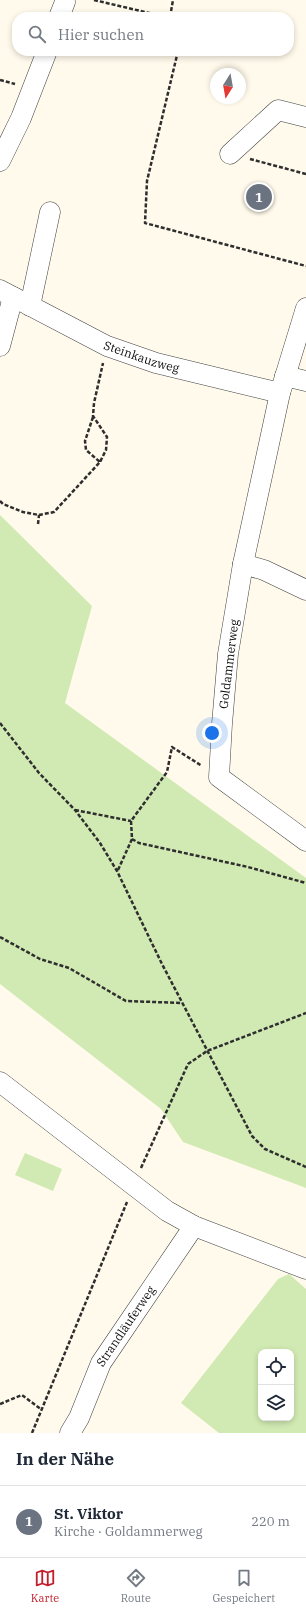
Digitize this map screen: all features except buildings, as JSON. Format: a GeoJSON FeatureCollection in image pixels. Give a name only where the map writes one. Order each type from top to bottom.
{"type":"FeatureCollection","features":[{"type":"Feature","properties":{"kind":"street"},"geometry":{"type":"LineString","coordinates":[[0,162],[22,118],[45,56]]}},
{"type":"Feature","properties":{"kind":"street"},"geometry":{"type":"LineString","coordinates":[[230,154],[278,110],[306,117]]}},
{"type":"Feature","properties":{"kind":"street"},"geometry":{"type":"LineString","coordinates":[[0,346],[14,298],[50,212]]}},
{"type":"Feature","properties":{"kind":"street","name":"Steinkauzweg"},"geometry":{"type":"LineString","coordinates":[[14,298],[107,346],[156,363],[282,385]]}},
{"type":"Feature","properties":{"kind":"street","name":"Goldammerweg"},"geometry":{"type":"LineString","coordinates":[[219,777],[228,654],[243,564],[282,385],[306,308]]}},
{"type":"Feature","properties":{"kind":"street"},"geometry":{"type":"LineString","coordinates":[[282,385],[306,381]]}},
{"type":"Feature","properties":{"kind":"street"},"geometry":{"type":"LineString","coordinates":[[243,564],[264,570],[306,590]]}},
{"type":"Feature","properties":{"kind":"street"},"geometry":{"type":"LineString","coordinates":[[219,777],[306,841]]}},
{"type":"Feature","properties":{"kind":"street"},"geometry":{"type":"LineString","coordinates":[[0,1082],[166,1211],[194,1226],[306,1270]]}},
{"type":"Feature","properties":{"kind":"street","name":"Strandläuferweg"},"geometry":{"type":"LineString","coordinates":[[70,1433],[79,1418],[101,1363],[194,1226]]}},
{"type":"Feature","properties":{"kind":"path"},"geometry":{"type":"LineString","coordinates":[[94,0],[145,12]]}},
{"type":"Feature","properties":{"kind":"path"},"geometry":{"type":"LineString","coordinates":[[171,12],[173,0]]}},
{"type":"Feature","properties":{"kind":"path"},"geometry":{"type":"LineString","coordinates":[[177,56],[147,181],[145,223],[306,266]]}},
{"type":"Feature","properties":{"kind":"path"},"geometry":{"type":"LineString","coordinates":[[275,166],[306,174]]}},
{"type":"Feature","properties":{"kind":"path"},"geometry":{"type":"LineString","coordinates":[[100,462],[86,450],[85,441],[93,416],[94,403],[107,346]]}},
{"type":"Feature","properties":{"kind":"path"},"geometry":{"type":"LineString","coordinates":[[0,501],[3,504],[23,512],[39,515],[54,512],[100,462],[106,450],[107,437],[93,416]]}},
{"type":"Feature","properties":{"kind":"path"},"geometry":{"type":"LineString","coordinates":[[38,524],[39,515]]}},
{"type":"Feature","properties":{"kind":"path"},"geometry":{"type":"LineString","coordinates":[[0,723],[39,773],[75,810],[100,843],[118,871],[162,964],[252,1136],[265,1149],[306,1167]]}},
{"type":"Feature","properties":{"kind":"path"},"geometry":{"type":"LineString","coordinates":[[118,871],[132,839],[131,821],[167,772],[172,747],[219,777]]}},
{"type":"Feature","properties":{"kind":"path"},"geometry":{"type":"LineString","coordinates":[[75,810],[131,821]]}},
{"type":"Feature","properties":{"kind":"path"},"geometry":{"type":"LineString","coordinates":[[132,839],[139,843],[248,867],[306,883]]}},
{"type":"Feature","properties":{"kind":"path"},"geometry":{"type":"LineString","coordinates":[[0,937],[40,959],[69,968],[126,1001],[182,1003]]}},
{"type":"Feature","properties":{"kind":"path"},"geometry":{"type":"LineString","coordinates":[[32,1433],[134,1185],[188,1064],[207,1051],[306,1013]]}},
{"type":"Feature","properties":{"kind":"path"},"geometry":{"type":"LineString","coordinates":[[0,1404],[22,1395],[42,1410]]}},
{"type":"Feature","properties":{"kind":"green space"},"geometry":{"type":"Polygon","coordinates":[[[0,515],[92,606],[65,703],[306,878],[306,1188],[183,1142],[161,1109],[0,984],[0,515]]]}},
{"type":"Feature","properties":{"kind":"green space"},"geometry":{"type":"Polygon","coordinates":[[[25,1153],[62,1169],[53,1191],[15,1175],[25,1153]]]}},
{"type":"Feature","properties":{"kind":"green space"},"geometry":{"type":"Polygon","coordinates":[[[289,1274],[306,1289],[306,1433],[219,1433],[181,1403],[278,1279],[289,1274]]]}},
{"type":"Feature","properties":{"kind":"place","name":"St. Viktor"},"geometry":{"type":"Point","coordinates":[259,197]}}]}
